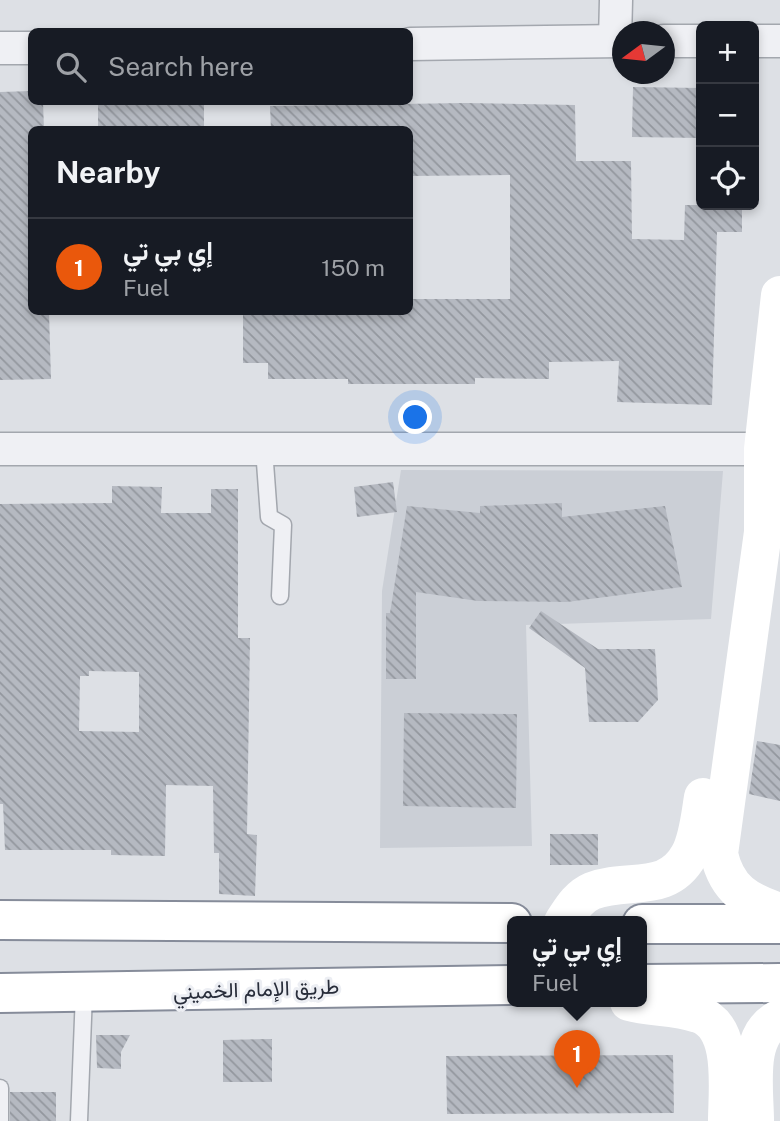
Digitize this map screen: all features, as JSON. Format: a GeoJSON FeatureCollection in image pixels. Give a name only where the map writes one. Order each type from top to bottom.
{"type":"FeatureCollection","features":[{"type":"Feature","properties":{"kind":"main road"},"geometry":{"type":"LineString","coordinates":[[566,916],[575,902],[593,891],[655,883],[671,877],[705,854],[751,503],[763,451],[780,295]]}},
{"type":"Feature","properties":{"kind":"main road"},"geometry":{"type":"LineString","coordinates":[[705,854],[723,872],[733,888],[747,900],[780,912]]}},
{"type":"Feature","properties":{"kind":"main road"},"geometry":{"type":"LineString","coordinates":[[0,920],[507,923]]}},
{"type":"Feature","properties":{"kind":"main road"},"geometry":{"type":"LineString","coordinates":[[647,924],[780,924]]}},
{"type":"Feature","properties":{"kind":"main road"},"geometry":{"type":"LineString","coordinates":[[647,984],[780,984]]}},
{"type":"Feature","properties":{"kind":"main road","name":"طريق الإمام الخميني"},"geometry":{"type":"LineString","coordinates":[[0,993],[507,985]]}},
{"type":"Feature","properties":{"kind":"main road"},"geometry":{"type":"LineString","coordinates":[[647,1005],[699,1014],[710,1020],[725,1049],[727,1121]]}},
{"type":"Feature","properties":{"kind":"main road"},"geometry":{"type":"LineString","coordinates":[[755,1121],[756,1055],[759,1038],[767,1026],[780,1018]]}},
{"type":"Feature","properties":{"kind":"street"},"geometry":{"type":"LineString","coordinates":[[616,0],[618,21]]}},
{"type":"Feature","properties":{"kind":"street"},"geometry":{"type":"LineString","coordinates":[[413,44],[612,41]]}},
{"type":"Feature","properties":{"kind":"street"},"geometry":{"type":"LineString","coordinates":[[675,41],[696,41]]}},
{"type":"Feature","properties":{"kind":"street"},"geometry":{"type":"LineString","coordinates":[[759,41],[780,41]]}},
{"type":"Feature","properties":{"kind":"street"},"geometry":{"type":"LineString","coordinates":[[0,48],[28,48]]}},
{"type":"Feature","properties":{"kind":"street"},"geometry":{"type":"LineString","coordinates":[[0,449],[763,451]]}},
{"type":"Feature","properties":{"kind":"lane"},"geometry":{"type":"LineString","coordinates":[[264,449],[269,517],[283,525],[280,596]]}},
{"type":"Feature","properties":{"kind":"lane"},"geometry":{"type":"LineString","coordinates":[[79,1121],[84,993]]}},
{"type":"Feature","properties":{"kind":"lane"},"geometry":{"type":"LineString","coordinates":[[0,1088],[0,1121]]}},
{"type":"Feature","properties":{"kind":"shaded area"},"geometry":{"type":"Polygon","coordinates":[[[401,470],[723,471],[711,619],[526,625],[532,846],[380,848],[382,591],[401,470]]]}},
{"type":"Feature","properties":{"kind":"building"},"geometry":{"type":"Polygon","coordinates":[[[633,87],[696,88],[696,138],[632,137],[633,87]]]}},
{"type":"Feature","properties":{"kind":"building"},"geometry":{"type":"Polygon","coordinates":[[[28,91],[28,105],[43,105],[44,126],[28,126],[28,315],[49,315],[51,379],[0,380],[0,92],[28,91]]]}},
{"type":"Feature","properties":{"kind":"building"},"geometry":{"type":"Polygon","coordinates":[[[98,105],[204,105],[204,126],[98,126],[98,105]]]}},
{"type":"Feature","properties":{"kind":"building"},"geometry":{"type":"Polygon","coordinates":[[[575,105],[576,161],[631,161],[632,239],[684,240],[685,205],[696,205],[696,210],[742,210],[742,232],[717,232],[712,405],[617,402],[619,361],[549,362],[549,379],[475,378],[475,384],[348,384],[348,379],[268,379],[268,363],[243,363],[243,315],[413,315],[413,299],[510,299],[510,175],[413,176],[413,126],[271,126],[270,106],[575,105]]]}},
{"type":"Feature","properties":{"kind":"building"},"geometry":{"type":"Polygon","coordinates":[[[393,482],[397,512],[357,517],[354,487],[393,482]]]}},
{"type":"Feature","properties":{"kind":"building"},"geometry":{"type":"Polygon","coordinates":[[[112,486],[162,487],[161,513],[211,513],[211,489],[238,489],[238,638],[250,638],[247,834],[257,835],[255,896],[219,894],[219,853],[214,853],[213,786],[166,785],[165,856],[111,855],[111,850],[5,850],[3,804],[0,804],[0,504],[112,503],[112,486]],[[89,671],[89,676],[80,676],[79,731],[139,732],[139,672],[89,671]]]}},
{"type":"Feature","properties":{"kind":"building"},"geometry":{"type":"Polygon","coordinates":[[[562,503],[562,517],[665,506],[682,587],[567,602],[478,601],[416,592],[416,679],[386,679],[386,613],[390,613],[407,506],[480,513],[480,506],[562,503]]]}},
{"type":"Feature","properties":{"kind":"building"},"geometry":{"type":"Polygon","coordinates":[[[541,611],[598,649],[655,649],[658,700],[638,722],[589,722],[585,668],[529,628],[541,611]]]}},
{"type":"Feature","properties":{"kind":"building"},"geometry":{"type":"Polygon","coordinates":[[[404,713],[517,714],[516,808],[403,806],[404,713]]]}},
{"type":"Feature","properties":{"kind":"building"},"geometry":{"type":"Polygon","coordinates":[[[757,741],[780,745],[780,801],[749,794],[757,741]]]}},
{"type":"Feature","properties":{"kind":"building"},"geometry":{"type":"Polygon","coordinates":[[[550,834],[598,834],[598,865],[550,865],[550,834]]]}},
{"type":"Feature","properties":{"kind":"building"},"geometry":{"type":"Polygon","coordinates":[[[96,1035],[130,1035],[121,1052],[121,1069],[97,1068],[96,1035]]]}},
{"type":"Feature","properties":{"kind":"building"},"geometry":{"type":"Polygon","coordinates":[[[272,1039],[272,1082],[223,1082],[223,1040],[272,1039]]]}},
{"type":"Feature","properties":{"kind":"building"},"geometry":{"type":"Polygon","coordinates":[[[673,1055],[674,1113],[447,1114],[446,1056],[673,1055]]]}},
{"type":"Feature","properties":{"kind":"building"},"geometry":{"type":"Polygon","coordinates":[[[10,1092],[56,1092],[56,1121],[10,1121],[10,1092]]]}},
{"type":"Feature","properties":{"kind":"place","name":"إي بي تي"},"geometry":{"type":"Point","coordinates":[577,1088]}}]}
